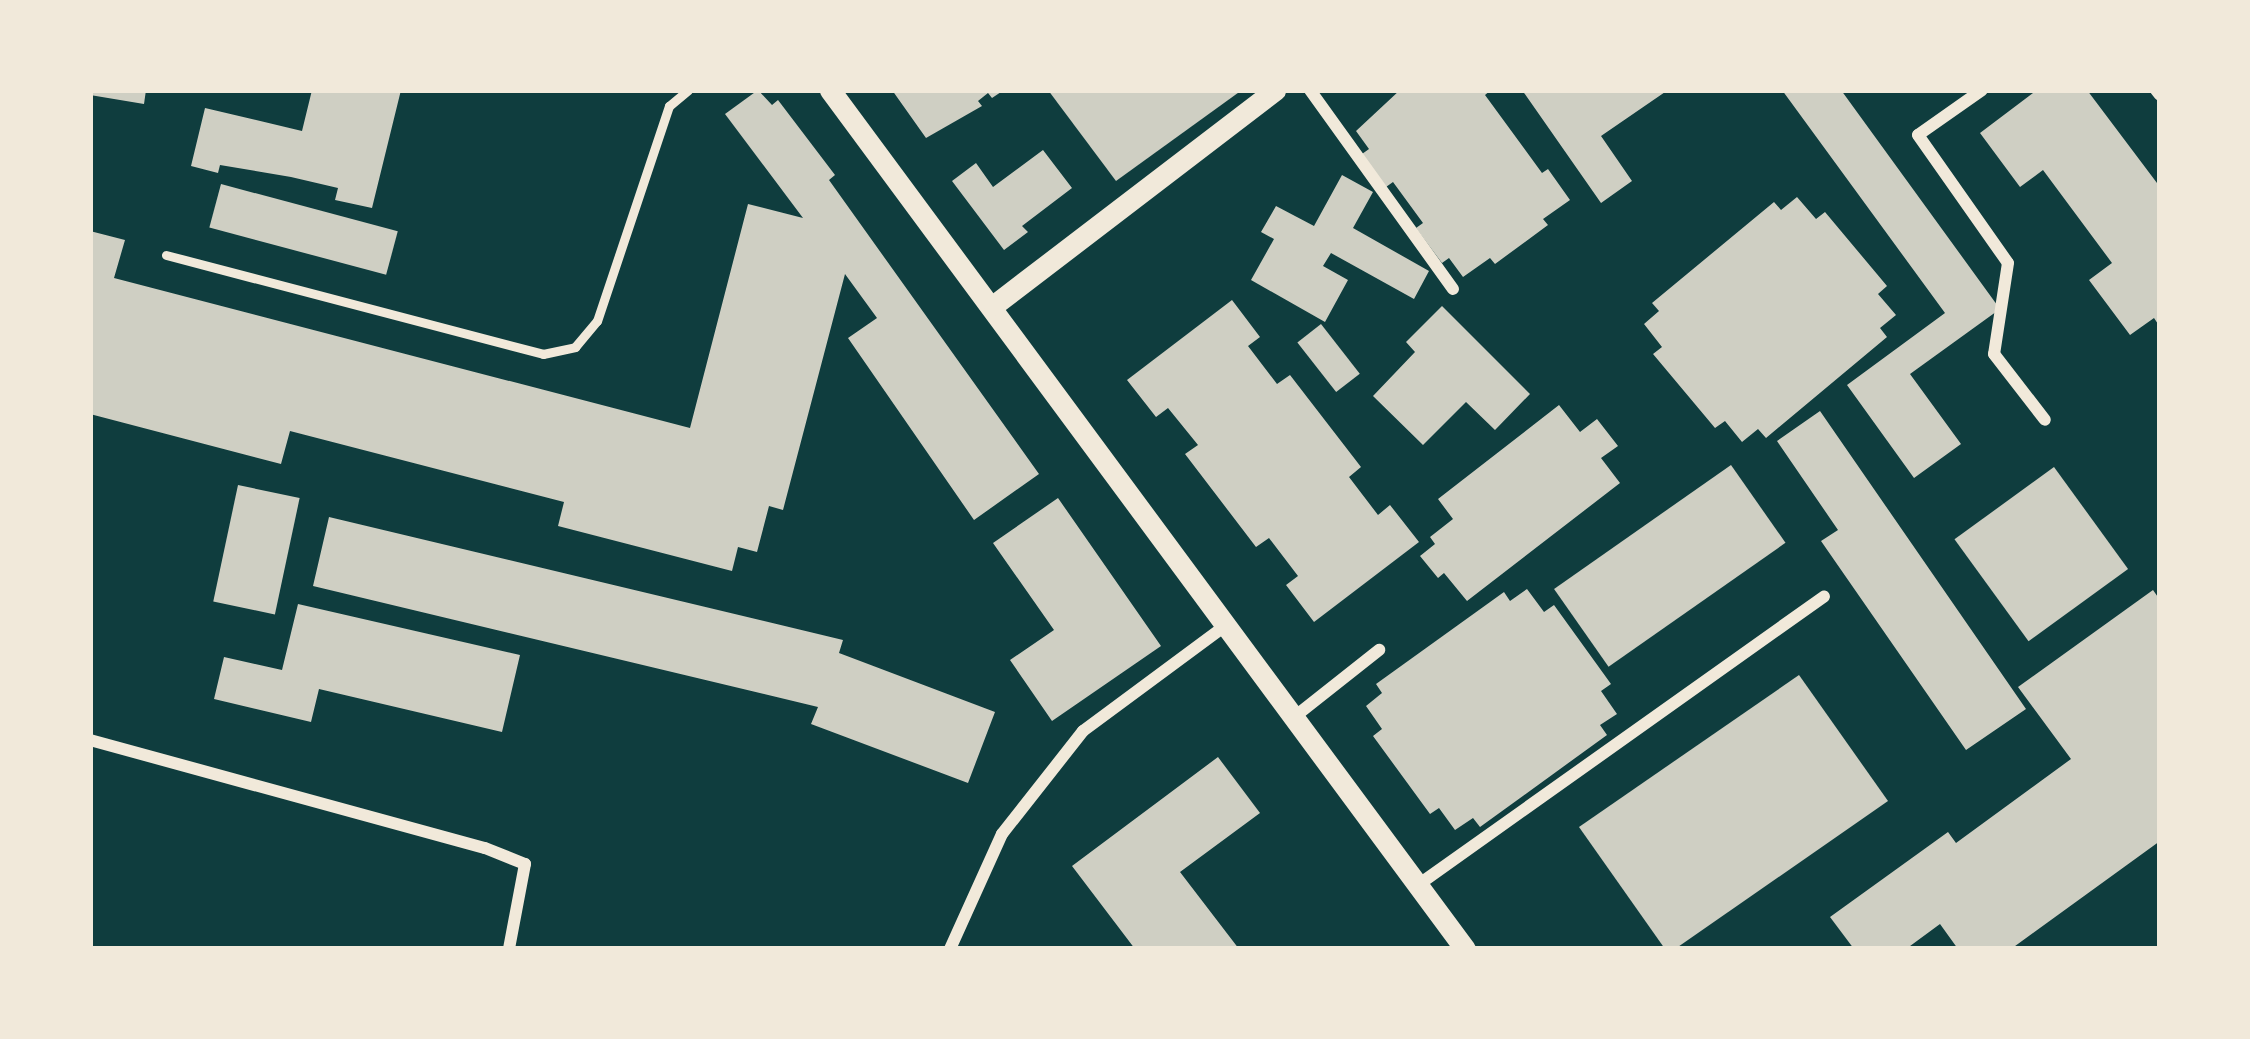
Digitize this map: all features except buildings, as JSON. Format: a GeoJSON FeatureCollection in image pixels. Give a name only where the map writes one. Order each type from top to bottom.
{"type":"FeatureCollection","features":[{"type":"Feature","properties":{"kind":"street"},"geometry":{"type":"LineString","coordinates":[[830,90],[994,305],[1462,947]]}},
{"type":"Feature","properties":{"kind":"street"},"geometry":{"type":"LineString","coordinates":[[994,305],[1275,90]]}},
{"type":"Feature","properties":{"kind":"street"},"geometry":{"type":"LineString","coordinates":[[1310,90],[1453,289]]}},
{"type":"Feature","properties":{"kind":"street"},"geometry":{"type":"LineString","coordinates":[[1982,90],[1918,135],[2008,263],[1994,354],[2045,421]]}},
{"type":"Feature","properties":{"kind":"street"},"geometry":{"type":"LineString","coordinates":[[1418,885],[1824,597]]}},
{"type":"Feature","properties":{"kind":"street"},"geometry":{"type":"LineString","coordinates":[[950,949],[1002,834],[1083,731],[1226,625]]}},
{"type":"Feature","properties":{"kind":"street"},"geometry":{"type":"LineString","coordinates":[[1292,719],[1379,650]]}},
{"type":"Feature","properties":{"kind":"street"},"geometry":{"type":"LineString","coordinates":[[90,740],[485,848],[525,864],[509,949]]}},
{"type":"Feature","properties":{"kind":"lane"},"geometry":{"type":"LineString","coordinates":[[166,255],[543,354],[574,347],[597,321],[669,106],[688,90]]}}]}
